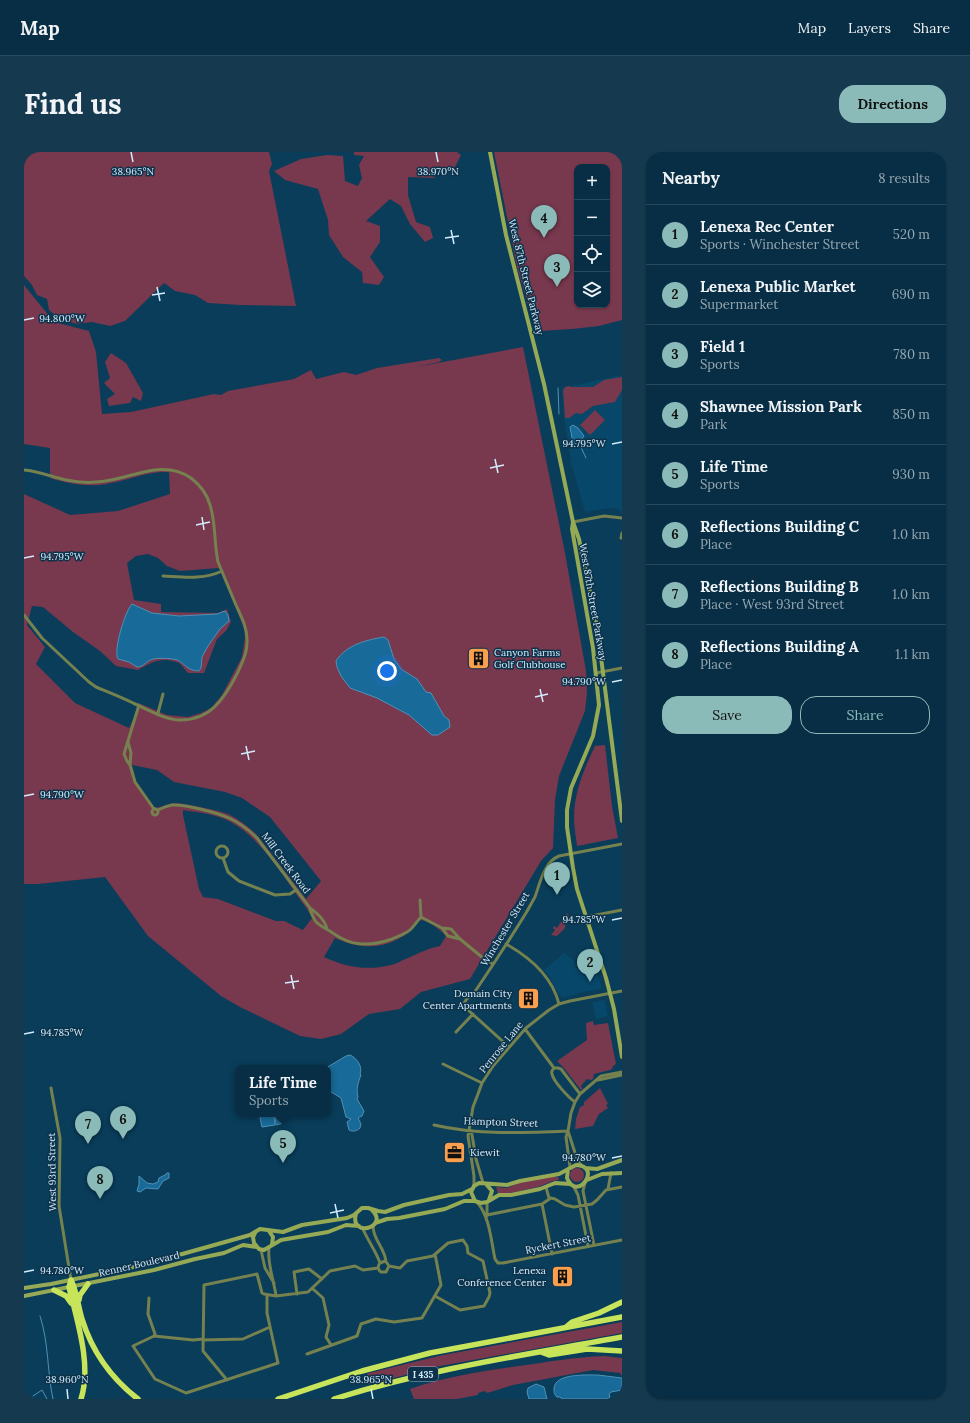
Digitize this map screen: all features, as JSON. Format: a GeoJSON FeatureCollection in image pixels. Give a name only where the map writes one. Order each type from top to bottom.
{"type":"FeatureCollection","features":[{"type":"Feature","properties":{"kind":"highway"},"geometry":{"type":"LineString","coordinates":[[71,1280],[85,1367],[85,1380],[81,1399]]}},
{"type":"Feature","properties":{"kind":"highway"},"geometry":{"type":"LineString","coordinates":[[76,1306],[80,1295],[88,1284]]}},
{"type":"Feature","properties":{"kind":"highway"},"geometry":{"type":"LineString","coordinates":[[54,1290],[66,1296],[76,1306],[84,1326],[100,1357],[119,1382],[138,1399]]}},
{"type":"Feature","properties":{"kind":"highway"},"geometry":{"type":"LineString","coordinates":[[565,1328],[572,1322],[599,1313],[622,1302]]}},
{"type":"Feature","properties":{"kind":"highway","name":"I 435"},"geometry":{"type":"LineString","coordinates":[[278,1399],[362,1371],[411,1358],[622,1317]]}},
{"type":"Feature","properties":{"kind":"highway","name":"I 435"},"geometry":{"type":"LineString","coordinates":[[334,1399],[420,1374],[622,1337]]}},
{"type":"Feature","properties":{"kind":"highway"},"geometry":{"type":"LineString","coordinates":[[541,1352],[549,1355],[588,1349],[622,1350]]}},
{"type":"Feature","properties":{"kind":"main road","name":"West 87th Street Parkway"},"geometry":{"type":"LineString","coordinates":[[490,152],[506,235],[544,384],[573,522],[579,539],[596,621],[622,821]]}},
{"type":"Feature","properties":{"kind":"main road","name":"West 87th Street Parkway"},"geometry":{"type":"LineString","coordinates":[[573,522],[572,529],[587,608],[596,673],[598,705],[593,736],[576,774],[569,797],[567,827],[577,889],[610,993],[622,1057]]}},
{"type":"Feature","properties":{"kind":"main road"},"geometry":{"type":"LineString","coordinates":[[622,1160],[597,1169],[576,1164],[557,1175],[520,1181],[505,1186],[479,1183],[462,1194],[404,1205],[385,1212],[364,1208],[348,1218],[302,1225],[283,1232],[263,1229],[256,1232],[253,1240],[257,1247],[262,1250],[281,1240],[328,1232],[343,1226],[368,1228],[387,1219],[445,1209],[464,1201],[480,1203],[488,1201],[499,1195],[516,1194],[546,1187],[555,1182],[579,1186],[596,1175],[622,1173]]}},
{"type":"Feature","properties":{"kind":"main road"},"geometry":{"type":"LineString","coordinates":[[583,1166],[588,1173],[586,1181]]}},
{"type":"Feature","properties":{"kind":"main road"},"geometry":{"type":"LineString","coordinates":[[569,1168],[566,1178],[571,1184]]}},
{"type":"Feature","properties":{"kind":"main road"},"geometry":{"type":"LineString","coordinates":[[484,1183],[489,1185],[492,1191],[488,1201]]}},
{"type":"Feature","properties":{"kind":"main road"},"geometry":{"type":"LineString","coordinates":[[473,1188],[472,1195],[476,1202]]}},
{"type":"Feature","properties":{"kind":"main road"},"geometry":{"type":"LineString","coordinates":[[370,1209],[376,1215],[374,1224]]}},
{"type":"Feature","properties":{"kind":"main road"},"geometry":{"type":"LineString","coordinates":[[357,1212],[355,1218],[358,1226]]}},
{"type":"Feature","properties":{"kind":"main road"},"geometry":{"type":"LineString","coordinates":[[268,1230],[273,1237],[270,1246]]}},
{"type":"Feature","properties":{"kind":"main road","name":"Renner Boulevard"},"geometry":{"type":"LineString","coordinates":[[24,1288],[143,1265],[256,1232]]}},
{"type":"Feature","properties":{"kind":"main road","name":"Renner Boulevard"},"geometry":{"type":"LineString","coordinates":[[24,1296],[154,1270],[216,1255],[243,1245],[257,1247]]}},
{"type":"Feature","properties":{"kind":"street"},"geometry":{"type":"LineString","coordinates":[[24,470],[76,482],[106,482],[156,469],[169,470],[188,476],[204,492],[210,505],[218,562],[246,627],[246,650],[243,661],[223,698],[215,707],[206,714],[178,720],[158,714],[96,687],[42,638],[24,615]]}},
{"type":"Feature","properties":{"kind":"street"},"geometry":{"type":"LineString","coordinates":[[573,522],[604,516],[622,518]]}},
{"type":"Feature","properties":{"kind":"street"},"geometry":{"type":"LineString","coordinates":[[621,538],[622,533]]}},
{"type":"Feature","properties":{"kind":"street"},"geometry":{"type":"LineString","coordinates":[[163,576],[201,577],[222,571]]}},
{"type":"Feature","properties":{"kind":"street"},"geometry":{"type":"LineString","coordinates":[[596,673],[622,668]]}},
{"type":"Feature","properties":{"kind":"street"},"geometry":{"type":"LineString","coordinates":[[158,714],[163,694]]}},
{"type":"Feature","properties":{"kind":"street"},"geometry":{"type":"LineString","coordinates":[[130,765],[124,754],[139,705]]}},
{"type":"Feature","properties":{"kind":"street"},"geometry":{"type":"LineString","coordinates":[[128,742],[131,754],[130,765]]}},
{"type":"Feature","properties":{"kind":"street","name":"Mill Creek Road"},"geometry":{"type":"LineString","coordinates":[[130,765],[135,782],[154,809],[152,812],[154,814],[157,814],[158,810],[172,805],[181,806],[217,814],[235,821],[247,829],[257,838],[310,908],[319,914],[326,924],[327,929]]}},
{"type":"Feature","properties":{"kind":"street","name":"Winchester Street"},"geometry":{"type":"LineString","coordinates":[[473,1014],[465,1006],[464,1002],[476,991],[506,944],[534,899],[543,875],[554,858],[622,844]]}},
{"type":"Feature","properties":{"kind":"street"},"geometry":{"type":"LineString","coordinates":[[222,846],[227,849],[228,852],[223,858],[217,856],[216,852],[217,848],[222,846]]}},
{"type":"Feature","properties":{"kind":"street"},"geometry":{"type":"LineString","coordinates":[[223,858],[228,872],[239,881],[275,895],[290,894],[296,890]]}},
{"type":"Feature","properties":{"kind":"street"},"geometry":{"type":"LineString","coordinates":[[420,900],[421,917],[442,928],[451,930],[460,939],[493,964]]}},
{"type":"Feature","properties":{"kind":"street","name":"Mill Creek Road"},"geometry":{"type":"LineString","coordinates":[[310,908],[313,918],[319,925],[341,939],[366,945],[386,941],[407,932],[421,917]]}},
{"type":"Feature","properties":{"kind":"street"},"geometry":{"type":"LineString","coordinates":[[586,917],[622,910]]}},
{"type":"Feature","properties":{"kind":"street"},"geometry":{"type":"LineString","coordinates":[[442,928],[448,936],[460,939]]}},
{"type":"Feature","properties":{"kind":"street"},"geometry":{"type":"LineString","coordinates":[[506,944],[533,962],[544,974],[556,992],[559,1004]]}},
{"type":"Feature","properties":{"kind":"street","name":"Penrose Lane"},"geometry":{"type":"LineString","coordinates":[[473,1188],[474,1176],[468,1136],[473,1108],[482,1083],[494,1066],[525,1029],[540,1016],[559,1004],[622,990]]}},
{"type":"Feature","properties":{"kind":"street"},"geometry":{"type":"LineString","coordinates":[[456,1032],[473,1014],[509,1047]]}},
{"type":"Feature","properties":{"kind":"street"},"geometry":{"type":"LineString","coordinates":[[525,1029],[554,1068],[561,1070],[580,1094]]}},
{"type":"Feature","properties":{"kind":"street"},"geometry":{"type":"LineString","coordinates":[[443,1064],[482,1083]]}},
{"type":"Feature","properties":{"kind":"street"},"geometry":{"type":"LineString","coordinates":[[554,1068],[552,1071],[552,1076],[574,1102]]}},
{"type":"Feature","properties":{"kind":"street"},"geometry":{"type":"LineString","coordinates":[[569,1168],[566,1137],[574,1102],[586,1088],[598,1080],[622,1073]]}},
{"type":"Feature","properties":{"kind":"street","name":"West 93rd Street"},"geometry":{"type":"LineString","coordinates":[[51,1088],[60,1138],[59,1206],[71,1280]]}},
{"type":"Feature","properties":{"kind":"street","name":"Hampton Street"},"geometry":{"type":"LineString","coordinates":[[434,1125],[499,1132],[568,1132]]}},
{"type":"Feature","properties":{"kind":"street"},"geometry":{"type":"LineString","coordinates":[[470,1130],[476,1159],[484,1183]]}},
{"type":"Feature","properties":{"kind":"street"},"geometry":{"type":"LineString","coordinates":[[568,1132],[577,1159],[583,1166]]}},
{"type":"Feature","properties":{"kind":"street"},"geometry":{"type":"LineString","coordinates":[[550,1198],[568,1206],[580,1206],[595,1202],[608,1189],[611,1173]]}},
{"type":"Feature","properties":{"kind":"street"},"geometry":{"type":"LineString","coordinates":[[586,1181],[583,1191],[594,1245]]}},
{"type":"Feature","properties":{"kind":"street"},"geometry":{"type":"LineString","coordinates":[[571,1184],[576,1191],[588,1246]]}},
{"type":"Feature","properties":{"kind":"street"},"geometry":{"type":"LineString","coordinates":[[546,1187],[550,1198]]}},
{"type":"Feature","properties":{"kind":"street"},"geometry":{"type":"LineString","coordinates":[[608,1189],[622,1187]]}},
{"type":"Feature","properties":{"kind":"street"},"geometry":{"type":"LineString","coordinates":[[487,1214],[542,1204],[550,1198]]}},
{"type":"Feature","properties":{"kind":"street"},"geometry":{"type":"LineString","coordinates":[[487,1222],[488,1201]]}},
{"type":"Feature","properties":{"kind":"street"},"geometry":{"type":"LineString","coordinates":[[476,1202],[483,1211],[487,1222]]}},
{"type":"Feature","properties":{"kind":"street"},"geometry":{"type":"LineString","coordinates":[[542,1204],[552,1254]]}},
{"type":"Feature","properties":{"kind":"street","name":"Ryckert Street"},"geometry":{"type":"LineString","coordinates":[[487,1222],[495,1259],[498,1263],[622,1240]]}},
{"type":"Feature","properties":{"kind":"street"},"geometry":{"type":"LineString","coordinates":[[374,1224],[375,1239],[384,1252],[386,1262],[389,1266],[400,1268],[408,1261],[433,1256],[448,1243],[463,1240],[467,1246],[468,1253],[483,1261],[490,1293],[484,1306],[460,1310],[435,1296]]}},
{"type":"Feature","properties":{"kind":"street"},"geometry":{"type":"LineString","coordinates":[[363,1228],[380,1263],[378,1268]]}},
{"type":"Feature","properties":{"kind":"street"},"geometry":{"type":"LineString","coordinates":[[270,1246],[269,1260],[276,1296]]}},
{"type":"Feature","properties":{"kind":"street"},"geometry":{"type":"LineString","coordinates":[[262,1250],[265,1268],[274,1284]]}},
{"type":"Feature","properties":{"kind":"street"},"geometry":{"type":"LineString","coordinates":[[307,1354],[357,1336],[361,1324],[376,1319],[394,1322],[422,1318],[441,1285],[435,1254]]}},
{"type":"Feature","properties":{"kind":"street"},"geometry":{"type":"LineString","coordinates":[[380,1263],[383,1261],[386,1262]]}},
{"type":"Feature","properties":{"kind":"street"},"geometry":{"type":"LineString","coordinates":[[227,1380],[203,1351],[204,1285],[257,1274],[262,1293],[276,1296],[297,1294],[308,1292],[330,1272],[355,1266],[363,1270],[378,1268]]}},
{"type":"Feature","properties":{"kind":"street"},"geometry":{"type":"LineString","coordinates":[[378,1268],[381,1272],[384,1272],[387,1271],[389,1266]]}},
{"type":"Feature","properties":{"kind":"street"},"geometry":{"type":"LineString","coordinates":[[297,1294],[294,1272],[309,1269],[322,1279]]}},
{"type":"Feature","properties":{"kind":"street"},"geometry":{"type":"LineString","coordinates":[[312,1288],[323,1298],[328,1325],[326,1337],[330,1345]]}},
{"type":"Feature","properties":{"kind":"street"},"geometry":{"type":"LineString","coordinates":[[267,1295],[267,1313],[270,1326],[278,1363],[186,1393],[155,1379],[134,1346],[154,1336],[194,1340],[243,1339],[270,1326]]}},
{"type":"Feature","properties":{"kind":"street"},"geometry":{"type":"LineString","coordinates":[[149,1298],[148,1314],[155,1334],[154,1336]]}},
{"type":"Feature","properties":{"kind":"shaded area"},"geometry":{"type":"Polygon","coordinates":[[[24,152],[269,152],[272,164],[269,171],[296,306],[208,303],[195,295],[175,291],[164,283],[125,321],[110,326],[92,322],[77,324],[58,318],[49,310],[47,299],[37,295],[32,285],[24,276],[24,152]]]}},
{"type":"Feature","properties":{"kind":"shaded area"},"geometry":{"type":"Polygon","coordinates":[[[354,152],[457,152],[461,155],[453,171],[432,171],[435,178],[408,177],[408,195],[416,222],[430,227],[433,238],[425,242],[410,224],[401,206],[390,199],[366,221],[380,226],[380,242],[370,257],[384,277],[379,285],[363,283],[362,272],[343,257],[329,235],[328,220],[318,189],[285,180],[274,171],[301,159],[327,155],[343,156],[345,181],[358,186],[362,178],[359,165],[364,156],[354,155],[354,152]]]}},
{"type":"Feature","properties":{"kind":"shaded area"},"geometry":{"type":"Polygon","coordinates":[[[494,152],[622,152],[622,320],[599,326],[572,329],[540,331],[535,328],[517,267],[494,152]]]}},
{"type":"Feature","properties":{"kind":"shaded area"},"geometry":{"type":"Polygon","coordinates":[[[24,285],[54,322],[89,331],[96,352],[102,414],[131,412],[214,394],[221,395],[228,391],[294,379],[311,370],[316,379],[344,372],[356,375],[377,368],[439,358],[442,360],[416,367],[523,347],[565,553],[586,671],[587,693],[585,711],[559,776],[555,800],[553,848],[541,861],[470,979],[421,992],[400,1009],[369,1014],[341,1034],[321,1039],[300,1036],[240,1007],[221,996],[148,936],[105,877],[38,884],[24,884],[24,494],[70,515],[118,511],[170,494],[169,472],[147,474],[96,485],[72,484],[50,478],[50,448],[24,444],[24,285]],[[148,554],[136,556],[127,563],[134,600],[161,604],[161,612],[218,613],[227,609],[231,622],[226,631],[217,639],[204,673],[188,673],[179,663],[168,660],[152,662],[138,670],[116,666],[100,651],[73,632],[43,607],[32,606],[27,625],[45,647],[36,664],[75,703],[129,728],[141,704],[167,715],[188,717],[211,708],[222,695],[242,657],[245,637],[244,628],[219,568],[180,571],[167,566],[158,558],[148,554]],[[132,765],[136,781],[154,807],[175,803],[194,806],[228,814],[243,823],[256,834],[306,899],[321,881],[270,817],[242,798],[225,792],[174,782],[157,770],[132,765]],[[183,810],[199,889],[203,897],[218,899],[276,921],[284,921],[303,930],[312,918],[307,909],[269,856],[246,832],[233,823],[219,817],[183,810]],[[420,920],[402,937],[381,945],[358,945],[347,943],[335,938],[324,957],[348,966],[365,968],[382,967],[395,964],[424,951],[440,946],[446,936],[434,926],[420,920]]]}},
{"type":"Feature","properties":{"kind":"shaded area"},"geometry":{"type":"Polygon","coordinates":[[[111,353],[126,363],[143,393],[141,401],[133,397],[130,403],[109,406],[107,399],[115,394],[104,383],[110,378],[105,362],[111,353]]]}},
{"type":"Feature","properties":{"kind":"shaded area"},"geometry":{"type":"Polygon","coordinates":[[[622,375],[622,512],[618,509],[610,508],[585,512],[571,462],[564,418],[562,388],[622,375]]]}},
{"type":"Feature","properties":{"kind":"shaded area"},"geometry":{"type":"Polygon","coordinates":[[[622,377],[622,390],[615,402],[593,406],[582,414],[576,413],[569,418],[565,418],[563,391],[565,387],[593,387],[604,380],[622,377]]]}},
{"type":"Feature","properties":{"kind":"shaded area"},"geometry":{"type":"Polygon","coordinates":[[[595,410],[605,420],[590,435],[580,425],[595,410]]]}},
{"type":"Feature","properties":{"kind":"shaded area"},"geometry":{"type":"Polygon","coordinates":[[[573,425],[578,428],[584,436],[580,442],[574,444],[570,427],[573,425]]]}},
{"type":"Feature","properties":{"kind":"shaded area"},"geometry":{"type":"Polygon","coordinates":[[[132,604],[152,613],[179,616],[217,614],[225,611],[228,615],[229,621],[220,629],[208,646],[202,657],[201,668],[199,671],[190,669],[179,661],[167,658],[153,659],[137,667],[129,662],[118,659],[117,655],[120,631],[126,614],[132,604]]]}},
{"type":"Feature","properties":{"kind":"shaded area"},"geometry":{"type":"Polygon","coordinates":[[[384,637],[388,640],[394,659],[401,669],[417,679],[426,692],[431,693],[444,716],[449,720],[450,727],[438,735],[432,735],[409,715],[377,698],[350,688],[341,676],[336,661],[340,655],[357,644],[384,637]]]}},
{"type":"Feature","properties":{"kind":"shaded area"},"geometry":{"type":"Polygon","coordinates":[[[605,745],[612,806],[618,838],[577,846],[574,808],[578,790],[595,746],[605,745]]]}},
{"type":"Feature","properties":{"kind":"shaded area"},"geometry":{"type":"Polygon","coordinates":[[[567,913],[569,916],[566,919],[565,928],[557,936],[551,935],[555,930],[553,928],[554,926],[557,928],[567,913]]]}},
{"type":"Feature","properties":{"kind":"shaded area"},"geometry":{"type":"Polygon","coordinates":[[[564,953],[574,960],[576,968],[594,963],[602,989],[583,992],[563,998],[560,996],[544,970],[564,953]]]}},
{"type":"Feature","properties":{"kind":"shaded area"},"geometry":{"type":"Polygon","coordinates":[[[605,1000],[608,1016],[596,1019],[592,1002],[605,1000]]]}},
{"type":"Feature","properties":{"kind":"shaded area"},"geometry":{"type":"Polygon","coordinates":[[[593,1021],[594,1025],[608,1023],[616,1064],[610,1070],[594,1074],[593,1079],[587,1079],[581,1086],[583,1088],[581,1090],[557,1061],[587,1040],[586,1023],[593,1021]]]}},
{"type":"Feature","properties":{"kind":"shaded area"},"geometry":{"type":"Polygon","coordinates":[[[346,1056],[353,1056],[361,1068],[357,1099],[364,1111],[362,1116],[358,1118],[361,1124],[360,1128],[353,1131],[349,1130],[347,1122],[351,1119],[346,1117],[341,1098],[331,1092],[331,1065],[346,1056]]]}},
{"type":"Feature","properties":{"kind":"shaded area"},"geometry":{"type":"Polygon","coordinates":[[[600,1088],[608,1104],[606,1105],[608,1108],[599,1114],[593,1126],[575,1129],[576,1119],[580,1107],[584,1105],[584,1102],[600,1088]]]}},
{"type":"Feature","properties":{"kind":"shaded area"},"geometry":{"type":"Polygon","coordinates":[[[274,1117],[275,1125],[262,1127],[260,1118],[274,1117]]]}},
{"type":"Feature","properties":{"kind":"shaded area"},"geometry":{"type":"Polygon","coordinates":[[[275,1117],[282,1117],[283,1123],[276,1125],[275,1117]]]}},
{"type":"Feature","properties":{"kind":"shaded area"},"geometry":{"type":"Polygon","coordinates":[[[577,1168],[582,1170],[584,1175],[582,1180],[577,1182],[572,1180],[570,1175],[572,1170],[577,1168]]]}},
{"type":"Feature","properties":{"kind":"shaded area"},"geometry":{"type":"Polygon","coordinates":[[[169,1173],[169,1178],[163,1181],[158,1189],[146,1188],[140,1192],[137,1191],[139,1176],[147,1183],[153,1184],[158,1182],[159,1178],[169,1173]]]}},
{"type":"Feature","properties":{"kind":"shaded area"},"geometry":{"type":"Polygon","coordinates":[[[547,1177],[558,1177],[559,1180],[538,1187],[511,1193],[498,1193],[496,1187],[507,1188],[519,1183],[547,1177]]]}},
{"type":"Feature","properties":{"kind":"shaded area"},"geometry":{"type":"Polygon","coordinates":[[[622,1322],[622,1333],[435,1367],[371,1384],[367,1383],[365,1379],[366,1375],[369,1373],[443,1355],[622,1322]]]}},
{"type":"Feature","properties":{"kind":"shaded area"},"geometry":{"type":"Polygon","coordinates":[[[604,1356],[622,1358],[622,1376],[620,1373],[593,1370],[513,1385],[487,1393],[485,1391],[478,1393],[478,1395],[457,1399],[414,1399],[410,1389],[437,1381],[478,1372],[582,1357],[604,1356]]]}},
{"type":"Feature","properties":{"kind":"shaded area"},"geometry":{"type":"Polygon","coordinates":[[[579,1375],[598,1375],[622,1378],[622,1390],[611,1392],[609,1394],[610,1397],[607,1399],[562,1399],[557,1397],[554,1392],[555,1384],[559,1380],[579,1375]]]}},
{"type":"Feature","properties":{"kind":"shaded area"},"geometry":{"type":"Polygon","coordinates":[[[536,1384],[544,1387],[547,1399],[529,1399],[527,1392],[528,1388],[536,1384]]]}},
{"type":"Feature","properties":{"kind":"waterway"},"geometry":{"type":"LineString","coordinates":[[558,388],[559,414]]}},
{"type":"Feature","properties":{"kind":"waterway"},"geometry":{"type":"LineString","coordinates":[[579,443],[586,458]]}},
{"type":"Feature","properties":{"kind":"waterway"},"geometry":{"type":"LineString","coordinates":[[40,1316],[45,1337],[53,1399]]}},
{"type":"Feature","properties":{"kind":"waterway"},"geometry":{"type":"LineString","coordinates":[[33,1396],[42,1390],[47,1399]]}},
{"type":"Feature","properties":{"kind":"place","name":"Shawnee Mission Park"},"geometry":{"type":"Point","coordinates":[544,238]}},
{"type":"Feature","properties":{"kind":"place","name":"Field 1"},"geometry":{"type":"Point","coordinates":[557,287]}},
{"type":"Feature","properties":{"kind":"place","name":"Canyon Farms Golf Clubhouse"},"geometry":{"type":"Point","coordinates":[479,658]}},
{"type":"Feature","properties":{"kind":"place","name":"Lenexa Rec Center"},"geometry":{"type":"Point","coordinates":[557,895]}},
{"type":"Feature","properties":{"kind":"place","name":"Lenexa Public Market"},"geometry":{"type":"Point","coordinates":[590,982]}},
{"type":"Feature","properties":{"kind":"place","name":"Domain City Center Apartments"},"geometry":{"type":"Point","coordinates":[528,999]}},
{"type":"Feature","properties":{"kind":"place","name":"Reflections Building C"},"geometry":{"type":"Point","coordinates":[123,1139]}},
{"type":"Feature","properties":{"kind":"place","name":"Reflections Building B"},"geometry":{"type":"Point","coordinates":[88,1144]}},
{"type":"Feature","properties":{"kind":"place","name":"Kiewit"},"geometry":{"type":"Point","coordinates":[454,1152]}},
{"type":"Feature","properties":{"kind":"place","name":"Life Time"},"geometry":{"type":"Point","coordinates":[283,1163]}},
{"type":"Feature","properties":{"kind":"place","name":"Reflections Building A"},"geometry":{"type":"Point","coordinates":[100,1199]}},
{"type":"Feature","properties":{"kind":"place","name":"Lenexa Conference Center"},"geometry":{"type":"Point","coordinates":[562,1276]}}]}
